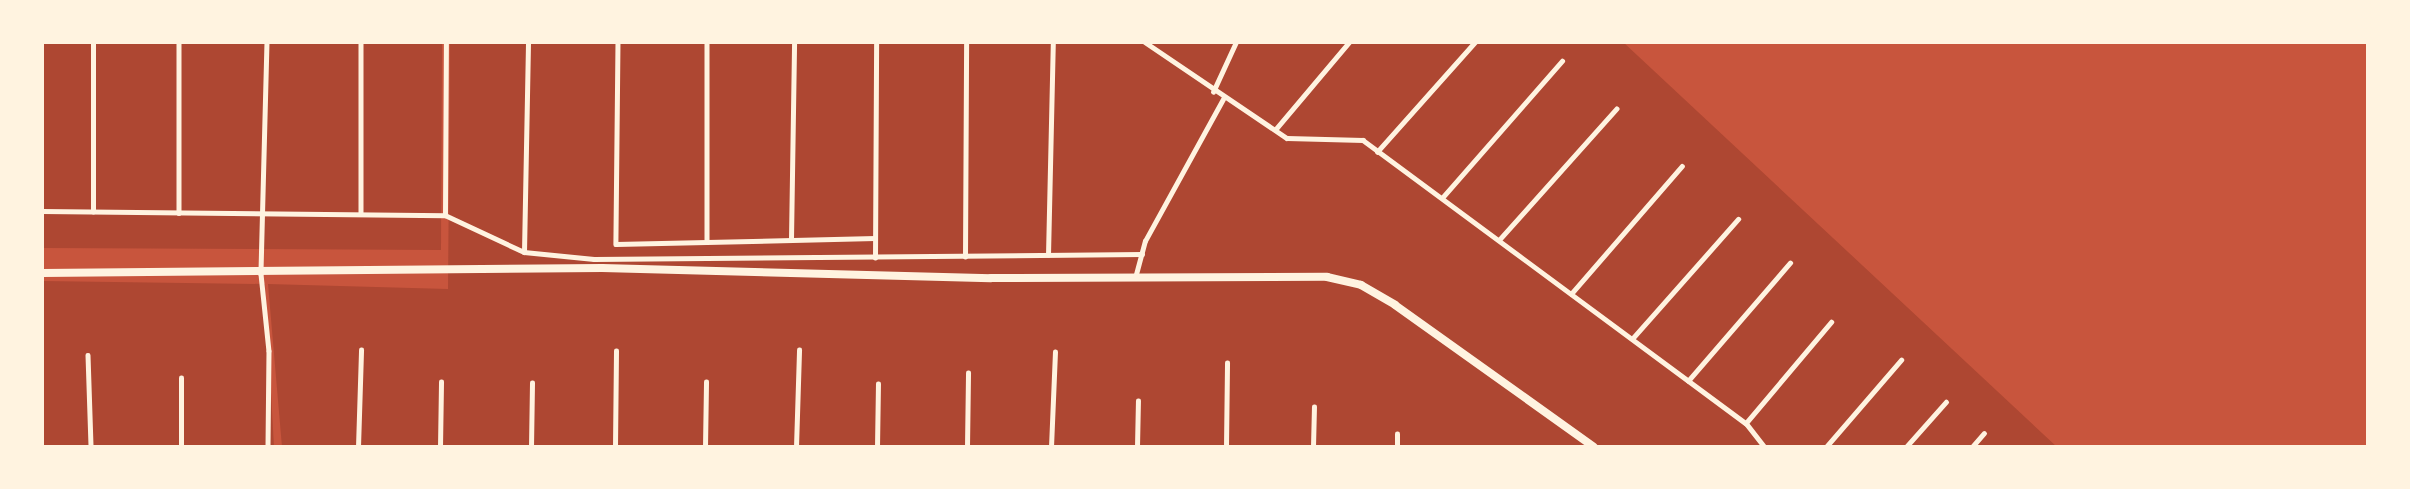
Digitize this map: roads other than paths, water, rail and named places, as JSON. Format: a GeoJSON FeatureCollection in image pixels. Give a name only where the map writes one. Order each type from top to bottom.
{"type":"FeatureCollection","features":[{"type":"Feature","properties":{"kind":"highway"},"geometry":{"type":"LineString","coordinates":[[42,273],[261,274],[602,268],[1135,278],[1289,276],[1360,285],[1594,447]]}},
{"type":"Feature","properties":{"kind":"street"},"geometry":{"type":"LineString","coordinates":[[93,42],[93,212]]}},
{"type":"Feature","properties":{"kind":"street"},"geometry":{"type":"LineString","coordinates":[[179,42],[179,213]]}},
{"type":"Feature","properties":{"kind":"street"},"geometry":{"type":"LineString","coordinates":[[267,42],[266,213],[261,274],[268,351],[268,447]]}},
{"type":"Feature","properties":{"kind":"street"},"geometry":{"type":"LineString","coordinates":[[361,42],[361,214]]}},
{"type":"Feature","properties":{"kind":"street"},"geometry":{"type":"LineString","coordinates":[[445,215],[446,42]]}},
{"type":"Feature","properties":{"kind":"street"},"geometry":{"type":"LineString","coordinates":[[524,252],[528,42]]}},
{"type":"Feature","properties":{"kind":"street"},"geometry":{"type":"LineString","coordinates":[[618,42],[616,244],[707,239],[875,238]]}},
{"type":"Feature","properties":{"kind":"street"},"geometry":{"type":"LineString","coordinates":[[707,42],[707,239]]}},
{"type":"Feature","properties":{"kind":"street"},"geometry":{"type":"LineString","coordinates":[[791,239],[794,42]]}},
{"type":"Feature","properties":{"kind":"street"},"geometry":{"type":"LineString","coordinates":[[875,258],[876,42]]}},
{"type":"Feature","properties":{"kind":"street"},"geometry":{"type":"LineString","coordinates":[[965,257],[966,42]]}},
{"type":"Feature","properties":{"kind":"street"},"geometry":{"type":"LineString","coordinates":[[1048,255],[1053,42]]}},
{"type":"Feature","properties":{"kind":"street"},"geometry":{"type":"LineString","coordinates":[[1145,42],[1213,93],[1287,138],[1363,140],[1746,423],[1765,447]]}},
{"type":"Feature","properties":{"kind":"street"},"geometry":{"type":"LineString","coordinates":[[1213,93],[1236,42]]}},
{"type":"Feature","properties":{"kind":"street"},"geometry":{"type":"LineString","coordinates":[[1275,130],[1349,42]]}},
{"type":"Feature","properties":{"kind":"street"},"geometry":{"type":"LineString","coordinates":[[1377,152],[1475,42]]}},
{"type":"Feature","properties":{"kind":"street"},"geometry":{"type":"LineString","coordinates":[[1442,198],[1562,61]]}},
{"type":"Feature","properties":{"kind":"street"},"geometry":{"type":"LineString","coordinates":[[1135,278],[1142,254],[1223,99]]}},
{"type":"Feature","properties":{"kind":"street"},"geometry":{"type":"LineString","coordinates":[[1499,240],[1616,109]]}},
{"type":"Feature","properties":{"kind":"street"},"geometry":{"type":"LineString","coordinates":[[1571,294],[1682,166]]}},
{"type":"Feature","properties":{"kind":"street"},"geometry":{"type":"LineString","coordinates":[[42,211],[445,215],[524,252],[594,259],[1142,254]]}},
{"type":"Feature","properties":{"kind":"street"},"geometry":{"type":"LineString","coordinates":[[1632,339],[1738,219]]}},
{"type":"Feature","properties":{"kind":"street"},"geometry":{"type":"LineString","coordinates":[[1688,381],[1790,263]]}},
{"type":"Feature","properties":{"kind":"street"},"geometry":{"type":"LineString","coordinates":[[1746,423],[1831,322]]}},
{"type":"Feature","properties":{"kind":"street"},"geometry":{"type":"LineString","coordinates":[[358,447],[361,350]]}},
{"type":"Feature","properties":{"kind":"street"},"geometry":{"type":"LineString","coordinates":[[796,447],[799,350]]}},
{"type":"Feature","properties":{"kind":"street"},"geometry":{"type":"LineString","coordinates":[[615,447],[616,351]]}},
{"type":"Feature","properties":{"kind":"street"},"geometry":{"type":"LineString","coordinates":[[1051,447],[1055,352]]}},
{"type":"Feature","properties":{"kind":"street"},"geometry":{"type":"LineString","coordinates":[[88,355],[90,447]]}},
{"type":"Feature","properties":{"kind":"street"},"geometry":{"type":"LineString","coordinates":[[1826,447],[1901,360]]}},
{"type":"Feature","properties":{"kind":"street"},"geometry":{"type":"LineString","coordinates":[[1226,447],[1227,363]]}},
{"type":"Feature","properties":{"kind":"street"},"geometry":{"type":"LineString","coordinates":[[967,447],[968,373]]}},
{"type":"Feature","properties":{"kind":"street"},"geometry":{"type":"LineString","coordinates":[[181,378],[181,447]]}},
{"type":"Feature","properties":{"kind":"street"},"geometry":{"type":"LineString","coordinates":[[440,447],[441,382]]}},
{"type":"Feature","properties":{"kind":"street"},"geometry":{"type":"LineString","coordinates":[[531,447],[532,382]]}},
{"type":"Feature","properties":{"kind":"street"},"geometry":{"type":"LineString","coordinates":[[705,447],[706,382]]}},
{"type":"Feature","properties":{"kind":"street"},"geometry":{"type":"LineString","coordinates":[[877,447],[878,384]]}},
{"type":"Feature","properties":{"kind":"street"},"geometry":{"type":"LineString","coordinates":[[1137,447],[1138,401]]}},
{"type":"Feature","properties":{"kind":"street"},"geometry":{"type":"LineString","coordinates":[[1906,447],[1946,402]]}},
{"type":"Feature","properties":{"kind":"street"},"geometry":{"type":"LineString","coordinates":[[1313,447],[1314,407]]}},
{"type":"Feature","properties":{"kind":"street"},"geometry":{"type":"LineString","coordinates":[[1972,447],[1984,433]]}},
{"type":"Feature","properties":{"kind":"street"},"geometry":{"type":"LineString","coordinates":[[1397,434],[1397,447]]}}]}
